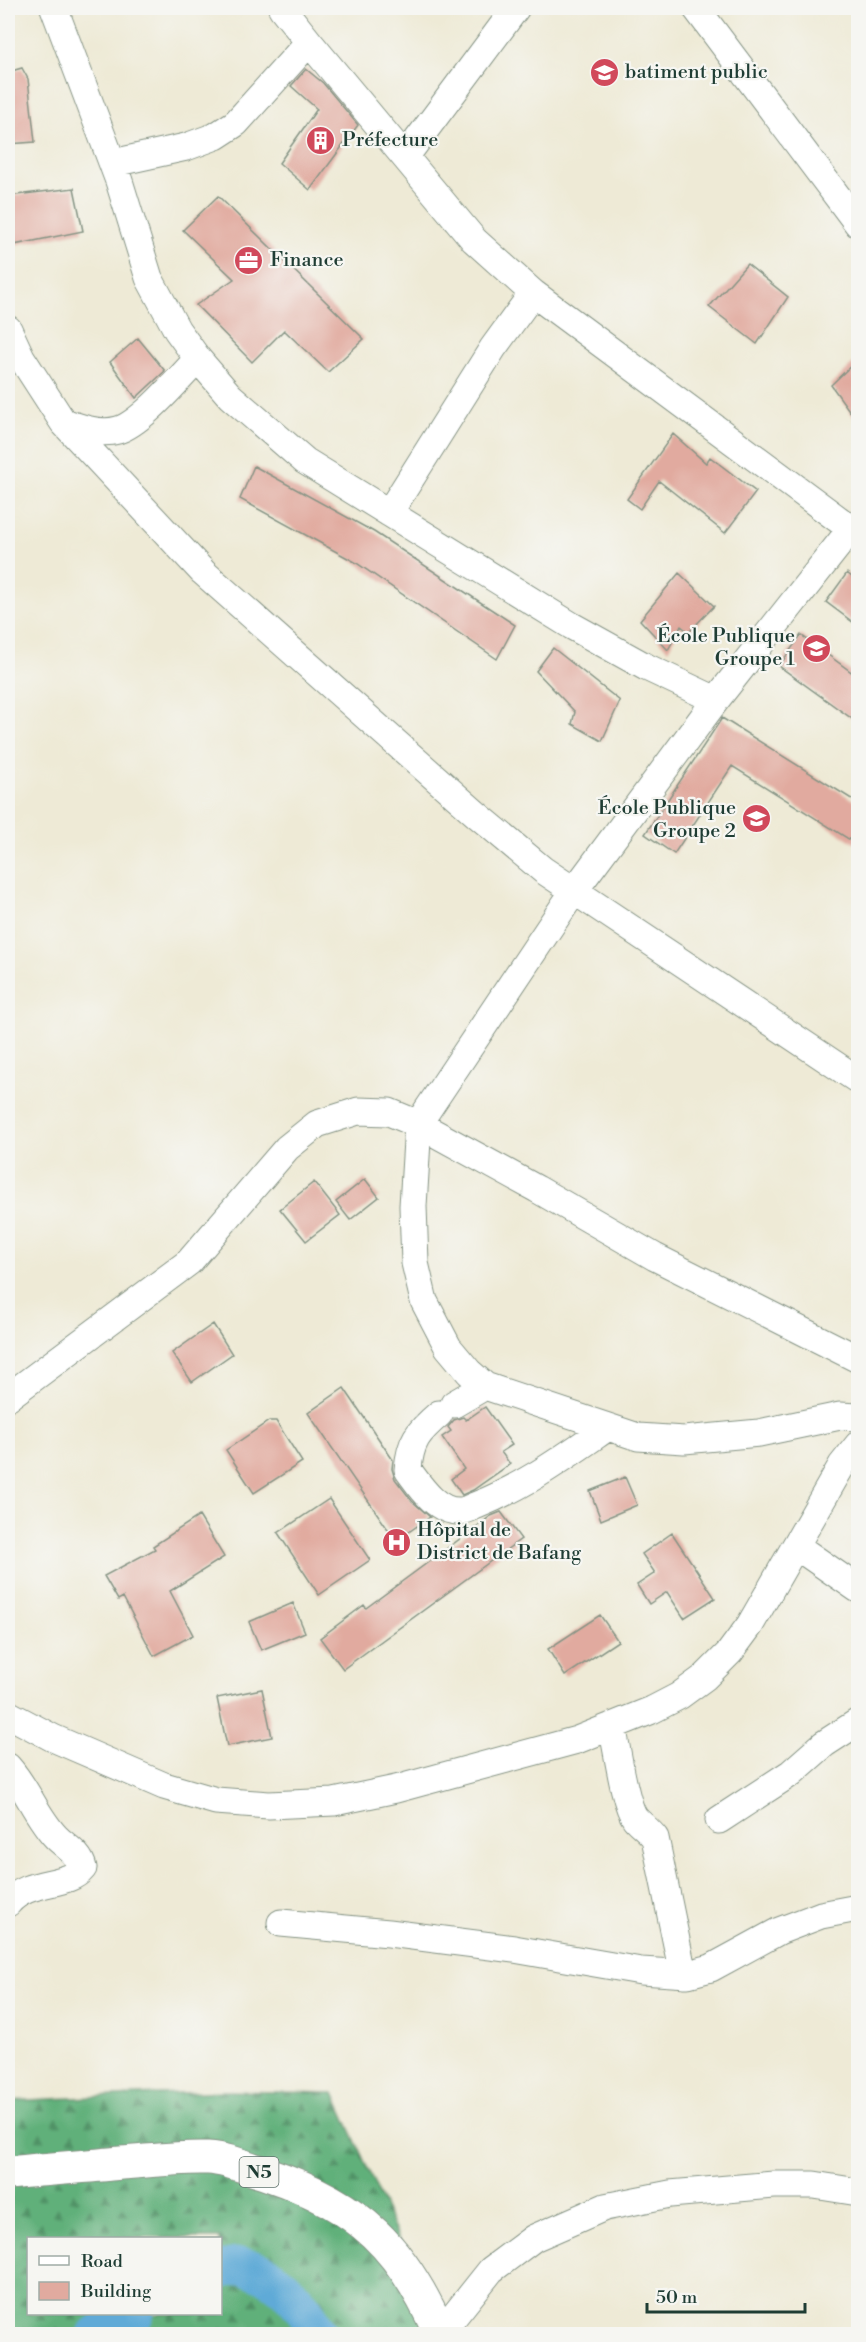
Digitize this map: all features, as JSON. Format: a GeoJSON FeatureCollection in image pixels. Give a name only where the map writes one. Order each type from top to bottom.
{"type":"FeatureCollection","features":[{"type":"Feature","properties":{"kind":"highway","name":"N5"},"geometry":{"type":"LineString","coordinates":[[8,2174],[180,2158],[211,2158],[298,2185],[333,2202],[367,2224],[402,2263],[429,2308],[451,2329]]}},
{"type":"Feature","properties":{"kind":"street"},"geometry":{"type":"LineString","coordinates":[[54,8],[113,163],[149,278],[177,330],[230,396],[305,461],[572,626],[646,667],[716,700]]}},
{"type":"Feature","properties":{"kind":"street"},"geometry":{"type":"LineString","coordinates":[[282,8],[474,240],[533,293],[855,532],[716,700],[574,891],[418,1124],[413,1206],[414,1252],[424,1301],[448,1347],[469,1372],[485,1386],[638,1437],[684,1440],[759,1434],[840,1416],[858,1417]]}},
{"type":"Feature","properties":{"kind":"street"},"geometry":{"type":"LineString","coordinates":[[405,157],[516,8]]}},
{"type":"Feature","properties":{"kind":"street"},"geometry":{"type":"LineString","coordinates":[[696,8],[858,224]]}},
{"type":"Feature","properties":{"kind":"street"},"geometry":{"type":"LineString","coordinates":[[113,163],[186,147],[216,136],[236,123],[309,42]]}},
{"type":"Feature","properties":{"kind":"street"},"geometry":{"type":"LineString","coordinates":[[389,513],[493,348],[533,293]]}},
{"type":"Feature","properties":{"kind":"street"},"geometry":{"type":"LineString","coordinates":[[8,329],[14,361],[63,422],[203,572],[515,849],[574,891],[858,1080]]}},
{"type":"Feature","properties":{"kind":"street"},"geometry":{"type":"LineString","coordinates":[[63,422],[93,431],[117,430],[138,420],[198,359]]}},
{"type":"Feature","properties":{"kind":"street"},"geometry":{"type":"LineString","coordinates":[[8,1397],[189,1262],[287,1148],[317,1124],[358,1111],[389,1112],[418,1124],[655,1257],[858,1359]]}},
{"type":"Feature","properties":{"kind":"street"},"geometry":{"type":"LineString","coordinates":[[485,1386],[446,1409],[419,1431],[409,1450],[408,1470],[425,1492],[441,1506],[460,1511],[502,1495],[608,1428]]}},
{"type":"Feature","properties":{"kind":"street"},"geometry":{"type":"LineString","coordinates":[[8,1714],[53,1738],[164,1786],[216,1801],[269,1805],[334,1803],[396,1789],[577,1740],[661,1706],[679,1696],[705,1677],[730,1652],[750,1625],[842,1465],[858,1445]]}},
{"type":"Feature","properties":{"kind":"street"},"geometry":{"type":"LineString","coordinates":[[796,1546],[858,1589]]}},
{"type":"Feature","properties":{"kind":"street"},"geometry":{"type":"LineString","coordinates":[[719,1820],[791,1773],[824,1744],[858,1722]]}},
{"type":"Feature","properties":{"kind":"street"},"geometry":{"type":"LineString","coordinates":[[612,1726],[629,1806],[636,1818],[655,1838],[683,1974]]}},
{"type":"Feature","properties":{"kind":"street"},"geometry":{"type":"LineString","coordinates":[[8,1767],[45,1823],[78,1857],[83,1868],[79,1873],[69,1877],[27,1888],[8,1903]]}},
{"type":"Feature","properties":{"kind":"street"},"geometry":{"type":"LineString","coordinates":[[281,1923],[389,1933],[514,1949],[641,1971],[683,1974],[711,1968],[779,1931],[821,1915],[858,1908]]}},
{"type":"Feature","properties":{"kind":"street"},"geometry":{"type":"LineString","coordinates":[[451,2329],[491,2270],[534,2238],[605,2207],[670,2194],[774,2185],[814,2185],[858,2192]]}},
{"type":"Feature","properties":{"kind":"green space"},"geometry":{"type":"Polygon","coordinates":[[[223,2091],[334,2093],[441,2334],[8,2334],[8,2101],[223,2091]]]}},
{"type":"Feature","properties":{"kind":"building"},"geometry":{"type":"Polygon","coordinates":[[[22,68],[28,79],[35,142],[8,144],[8,72],[22,68]]]}},
{"type":"Feature","properties":{"kind":"building","name":"Préfecture"},"geometry":{"type":"Polygon","coordinates":[[[306,69],[323,83],[358,125],[310,190],[279,163],[317,109],[291,86],[306,69]]]}},
{"type":"Feature","properties":{"kind":"building"},"geometry":{"type":"Polygon","coordinates":[[[74,188],[83,231],[9,246],[8,196],[74,188]]]}},
{"type":"Feature","properties":{"kind":"building","name":"Finance"},"geometry":{"type":"Polygon","coordinates":[[[218,196],[364,339],[328,372],[284,330],[252,362],[196,305],[234,279],[183,230],[218,196]]]}},
{"type":"Feature","properties":{"kind":"building"},"geometry":{"type":"Polygon","coordinates":[[[747,264],[788,297],[757,344],[709,307],[747,264]]]}},
{"type":"Feature","properties":{"kind":"building"},"geometry":{"type":"Polygon","coordinates":[[[138,338],[165,371],[136,398],[110,362],[138,338]]]}},
{"type":"Feature","properties":{"kind":"building"},"geometry":{"type":"Polygon","coordinates":[[[858,359],[858,423],[831,385],[858,359]]]}},
{"type":"Feature","properties":{"kind":"building"},"geometry":{"type":"Polygon","coordinates":[[[673,434],[706,463],[710,457],[756,492],[725,533],[659,481],[640,509],[627,499],[673,434]]]}},
{"type":"Feature","properties":{"kind":"building"},"geometry":{"type":"Polygon","coordinates":[[[254,466],[374,532],[515,625],[497,659],[355,562],[240,499],[254,466]]]}},
{"type":"Feature","properties":{"kind":"building"},"geometry":{"type":"Polygon","coordinates":[[[679,573],[714,606],[689,632],[681,626],[668,650],[640,620],[679,573]]]}},
{"type":"Feature","properties":{"kind":"building"},"geometry":{"type":"Polygon","coordinates":[[[847,573],[858,582],[858,626],[826,602],[847,573]]]}},
{"type":"Feature","properties":{"kind":"building"},"geometry":{"type":"Polygon","coordinates":[[[801,635],[858,677],[858,723],[779,666],[801,635]]]}},
{"type":"Feature","properties":{"kind":"building"},"geometry":{"type":"Polygon","coordinates":[[[553,648],[620,701],[602,741],[572,724],[575,712],[536,671],[553,648]]]}},
{"type":"Feature","properties":{"kind":"building"},"geometry":{"type":"Polygon","coordinates":[[[722,718],[858,803],[858,845],[732,766],[674,854],[645,834],[722,718]]]}},
{"type":"Feature","properties":{"kind":"building"},"geometry":{"type":"Polygon","coordinates":[[[365,1179],[379,1197],[350,1220],[336,1202],[365,1179]]]}},
{"type":"Feature","properties":{"kind":"building"},"geometry":{"type":"Polygon","coordinates":[[[314,1182],[340,1215],[306,1241],[280,1209],[314,1182]]]}},
{"type":"Feature","properties":{"kind":"building"},"geometry":{"type":"Polygon","coordinates":[[[213,1324],[232,1354],[192,1382],[172,1353],[213,1324]]]}},
{"type":"Feature","properties":{"kind":"building"},"geometry":{"type":"Polygon","coordinates":[[[344,1388],[393,1460],[392,1469],[395,1479],[412,1501],[430,1517],[396,1541],[308,1413],[344,1388]]]}},
{"type":"Feature","properties":{"kind":"building"},"geometry":{"type":"Polygon","coordinates":[[[485,1407],[512,1445],[501,1452],[510,1464],[462,1495],[451,1479],[464,1469],[442,1437],[451,1431],[448,1427],[454,1420],[463,1417],[466,1420],[485,1407]]]}},
{"type":"Feature","properties":{"kind":"building"},"geometry":{"type":"Polygon","coordinates":[[[269,1421],[276,1421],[302,1462],[254,1493],[226,1450],[269,1421]]]}},
{"type":"Feature","properties":{"kind":"building"},"geometry":{"type":"Polygon","coordinates":[[[625,1477],[637,1505],[601,1520],[590,1491],[625,1477]]]}},
{"type":"Feature","properties":{"kind":"building"},"geometry":{"type":"Polygon","coordinates":[[[329,1499],[370,1560],[319,1595],[278,1533],[329,1499]]]}},
{"type":"Feature","properties":{"kind":"building"},"geometry":{"type":"Polygon","coordinates":[[[501,1512],[521,1539],[343,1669],[320,1638],[364,1605],[366,1608],[491,1516],[501,1512]]]}},
{"type":"Feature","properties":{"kind":"building"},"geometry":{"type":"Polygon","coordinates":[[[199,1516],[224,1557],[170,1591],[193,1635],[154,1656],[123,1597],[118,1600],[104,1576],[155,1549],[153,1546],[199,1516]]]}},
{"type":"Feature","properties":{"kind":"building"},"geometry":{"type":"Polygon","coordinates":[[[672,1533],[715,1598],[684,1618],[667,1592],[649,1604],[637,1585],[655,1573],[642,1554],[672,1533]]]}},
{"type":"Feature","properties":{"kind":"building"},"geometry":{"type":"Polygon","coordinates":[[[293,1603],[305,1632],[261,1650],[249,1622],[293,1603]]]}},
{"type":"Feature","properties":{"kind":"building"},"geometry":{"type":"Polygon","coordinates":[[[600,1615],[618,1641],[565,1676],[548,1649],[600,1615]]]}},
{"type":"Feature","properties":{"kind":"building"},"geometry":{"type":"Polygon","coordinates":[[[262,1689],[272,1737],[227,1746],[217,1698],[262,1689]]]}},
{"type":"Feature","properties":{"kind":"waterway"},"geometry":{"type":"LineString","coordinates":[[222,2270],[241,2267],[256,2270],[279,2283],[306,2312],[319,2334]]}},
{"type":"Feature","properties":{"kind":"waterway"},"geometry":{"type":"LineString","coordinates":[[97,2334],[133,2315]]}},
{"type":"Feature","properties":{"kind":"place","name":"batiment public"},"geometry":{"type":"Point","coordinates":[604,72]}},
{"type":"Feature","properties":{"kind":"place","name":"Préfecture"},"geometry":{"type":"Point","coordinates":[321,140]}},
{"type":"Feature","properties":{"kind":"place","name":"Finance"},"geometry":{"type":"Point","coordinates":[249,260]}},
{"type":"Feature","properties":{"kind":"place","name":"École Publique Groupe 1"},"geometry":{"type":"Point","coordinates":[816,648]}},
{"type":"Feature","properties":{"kind":"place","name":"École Publique Groupe 2"},"geometry":{"type":"Point","coordinates":[757,819]}},
{"type":"Feature","properties":{"kind":"place","name":"Hôpital de District de Bafang"},"geometry":{"type":"Point","coordinates":[396,1542]}}]}
